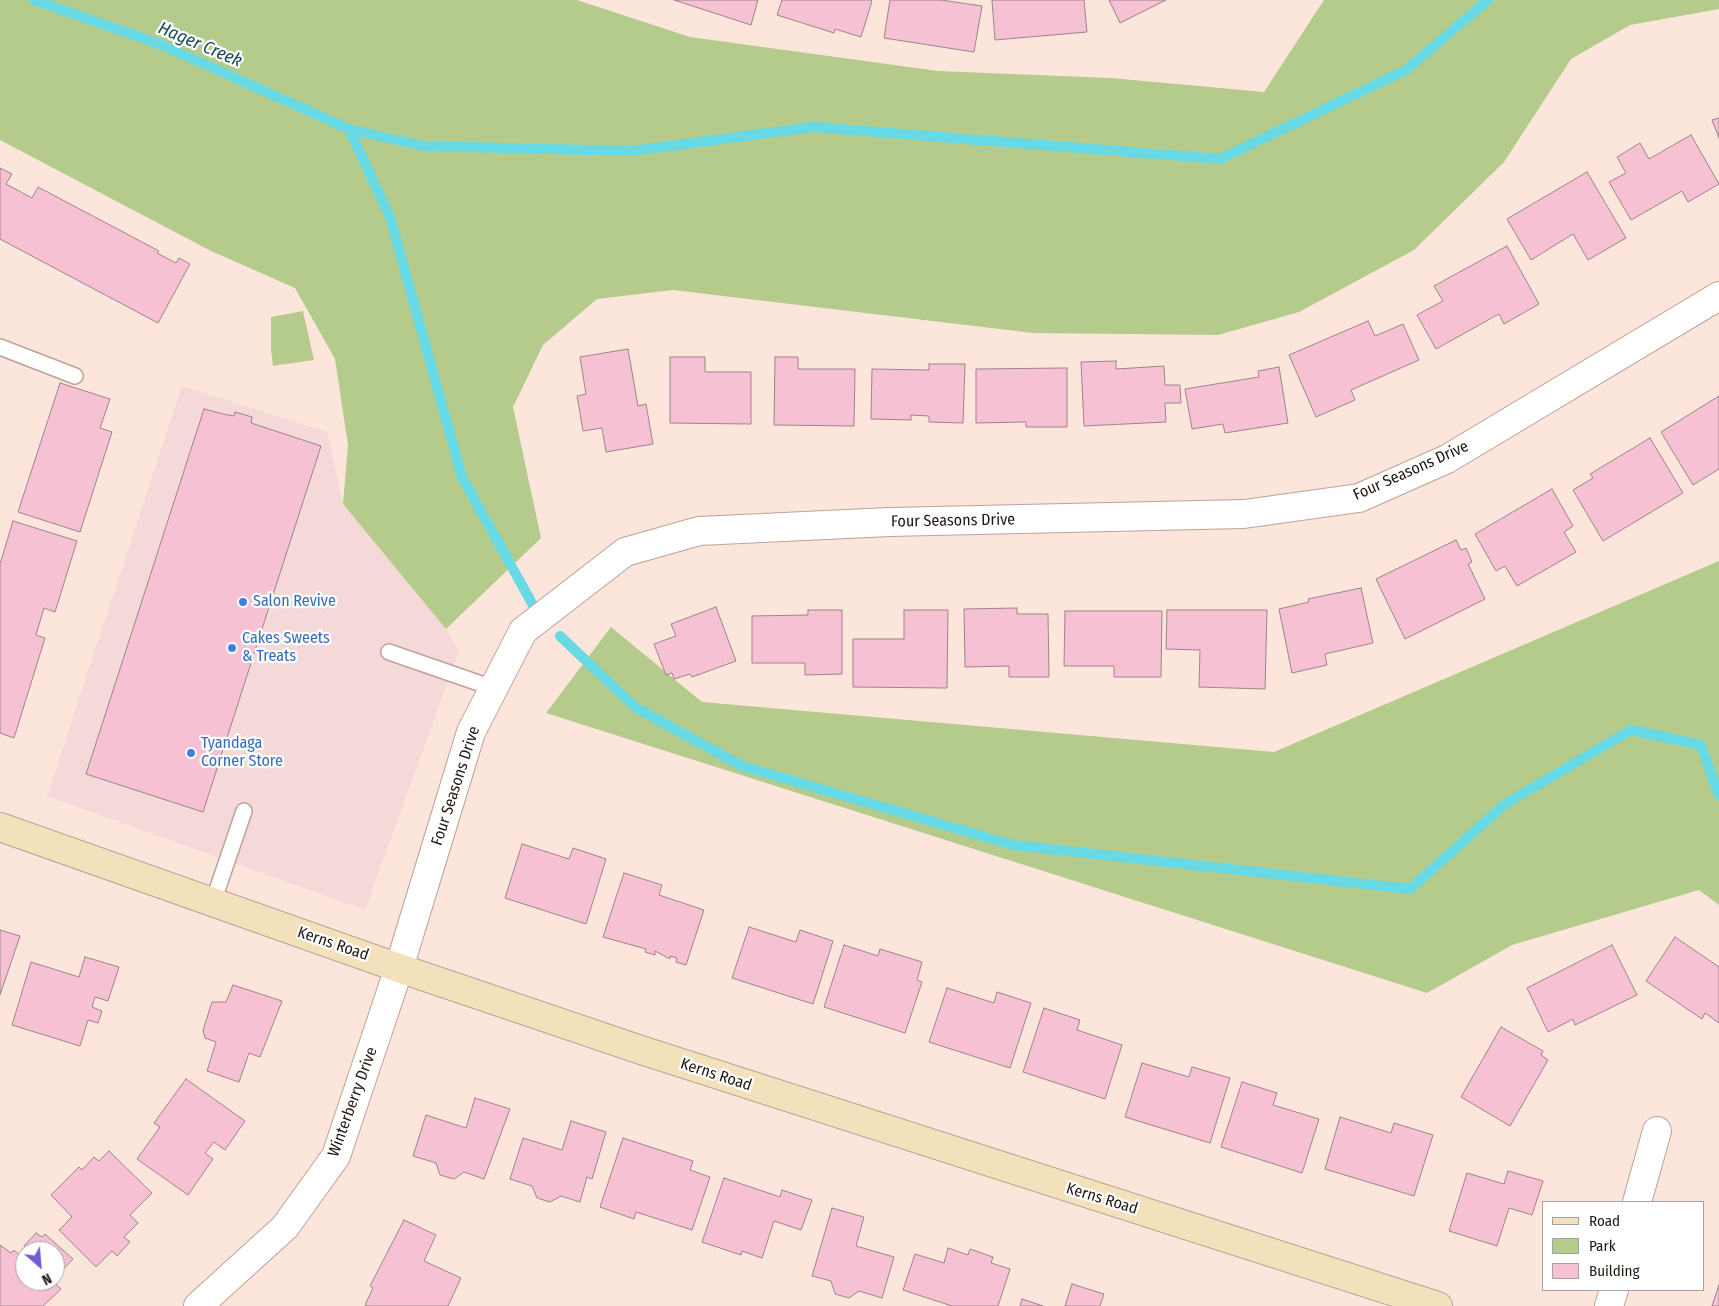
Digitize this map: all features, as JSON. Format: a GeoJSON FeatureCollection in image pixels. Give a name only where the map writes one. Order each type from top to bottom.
{"type":"FeatureCollection","features":[{"type":"Feature","properties":{"kind":"street","name":"Four Seasons Drive"},"geometry":{"type":"LineString","coordinates":[[399,968],[471,732],[523,631],[625,552],[699,532],[889,522],[1244,514],[1359,498],[1447,459],[1719,296]]}},
{"type":"Feature","properties":{"kind":"street","name":"Kerns Road"},"geometry":{"type":"LineString","coordinates":[[0,827],[399,968],[641,1050],[1438,1306]]}},
{"type":"Feature","properties":{"kind":"street","name":"Winterberry Drive"},"geometry":{"type":"LineString","coordinates":[[198,1306],[285,1227],[336,1156],[399,968]]}},
{"type":"Feature","properties":{"kind":"street"},"geometry":{"type":"LineString","coordinates":[[1637,1201],[1657,1131]]}},
{"type":"Feature","properties":{"kind":"street"},"geometry":{"type":"LineString","coordinates":[[1609,1306],[1614,1291]]}},
{"type":"Feature","properties":{"kind":"lane"},"geometry":{"type":"LineString","coordinates":[[0,347],[75,376]]}},
{"type":"Feature","properties":{"kind":"lane"},"geometry":{"type":"LineString","coordinates":[[389,652],[493,688]]}},
{"type":"Feature","properties":{"kind":"lane"},"geometry":{"type":"LineString","coordinates":[[213,902],[244,811]]}},
{"type":"Feature","properties":{"kind":"shaded area"},"geometry":{"type":"Polygon","coordinates":[[[182,386],[327,432],[343,504],[446,629],[459,651],[365,910],[47,796],[182,386]]]}},
{"type":"Feature","properties":{"kind":"green space"},"geometry":{"type":"Polygon","coordinates":[[[0,0],[577,0],[690,37],[938,71],[1111,78],[1264,92],[1324,0],[1719,0],[1719,9],[1630,25],[1571,59],[1504,162],[1414,250],[1299,312],[1218,335],[1033,333],[673,290],[597,299],[543,345],[513,407],[541,538],[446,629],[343,504],[348,445],[335,359],[295,288],[211,251],[0,140],[0,0]]]}},
{"type":"Feature","properties":{"kind":"green space"},"geometry":{"type":"Polygon","coordinates":[[[303,311],[314,360],[273,366],[271,317],[303,311]]]}},
{"type":"Feature","properties":{"kind":"green space"},"geometry":{"type":"Polygon","coordinates":[[[1719,561],[1719,905],[1699,890],[1512,945],[1427,993],[546,713],[611,627],[702,702],[1274,752],[1719,561]]]}},
{"type":"Feature","properties":{"kind":"building"},"geometry":{"type":"Polygon","coordinates":[[[674,0],[758,0],[751,25],[674,0]]]}},
{"type":"Feature","properties":{"kind":"building"},"geometry":{"type":"Polygon","coordinates":[[[782,0],[872,1],[861,37],[835,29],[834,33],[777,15],[782,0]]]}},
{"type":"Feature","properties":{"kind":"building"},"geometry":{"type":"Polygon","coordinates":[[[890,0],[941,0],[982,6],[974,52],[884,38],[890,0]]]}},
{"type":"Feature","properties":{"kind":"building"},"geometry":{"type":"Polygon","coordinates":[[[992,0],[1084,0],[1087,32],[995,40],[992,0]]]}},
{"type":"Feature","properties":{"kind":"building"},"geometry":{"type":"Polygon","coordinates":[[[1109,0],[1166,0],[1120,23],[1109,0]]]}},
{"type":"Feature","properties":{"kind":"building"},"geometry":{"type":"Polygon","coordinates":[[[1719,118],[1719,138],[1712,120],[1719,118]]]}},
{"type":"Feature","properties":{"kind":"building"},"geometry":{"type":"Polygon","coordinates":[[[1691,135],[1719,184],[1688,202],[1682,191],[1631,220],[1609,182],[1626,173],[1617,157],[1640,143],[1649,159],[1691,135]]]}},
{"type":"Feature","properties":{"kind":"building"},"geometry":{"type":"Polygon","coordinates":[[[0,168],[12,174],[6,184],[32,198],[38,187],[159,251],[157,253],[176,263],[179,258],[190,264],[158,323],[0,239],[0,168]]]}},
{"type":"Feature","properties":{"kind":"building"},"geometry":{"type":"Polygon","coordinates":[[[1587,172],[1626,238],[1588,260],[1573,234],[1531,260],[1507,219],[1587,172]]]}},
{"type":"Feature","properties":{"kind":"building"},"geometry":{"type":"Polygon","coordinates":[[[1507,246],[1539,304],[1504,324],[1499,314],[1436,349],[1417,315],[1443,301],[1434,286],[1507,246]]]}},
{"type":"Feature","properties":{"kind":"building"},"geometry":{"type":"Polygon","coordinates":[[[1368,321],[1375,336],[1403,324],[1419,360],[1351,390],[1355,400],[1316,417],[1289,355],[1368,321]]]}},
{"type":"Feature","properties":{"kind":"building"},"geometry":{"type":"Polygon","coordinates":[[[628,349],[638,406],[646,404],[653,444],[606,452],[602,428],[583,431],[577,396],[586,394],[580,357],[628,349]]]}},
{"type":"Feature","properties":{"kind":"building"},"geometry":{"type":"Polygon","coordinates":[[[670,357],[705,357],[705,372],[751,372],[751,424],[670,423],[670,357]]]}},
{"type":"Feature","properties":{"kind":"building"},"geometry":{"type":"Polygon","coordinates":[[[775,357],[798,357],[798,369],[855,369],[854,426],[774,425],[775,357]]]}},
{"type":"Feature","properties":{"kind":"building"},"geometry":{"type":"Polygon","coordinates":[[[1116,361],[1116,369],[1164,366],[1165,385],[1180,385],[1181,403],[1165,403],[1166,422],[1084,426],[1081,362],[1116,361]]]}},
{"type":"Feature","properties":{"kind":"building"},"geometry":{"type":"Polygon","coordinates":[[[929,364],[965,364],[963,423],[929,422],[929,416],[911,415],[911,420],[871,419],[872,369],[929,370],[929,364]]]}},
{"type":"Feature","properties":{"kind":"building"},"geometry":{"type":"Polygon","coordinates":[[[1279,367],[1288,423],[1225,433],[1223,424],[1192,429],[1185,389],[1259,377],[1258,371],[1279,367]]]}},
{"type":"Feature","properties":{"kind":"building"},"geometry":{"type":"Polygon","coordinates":[[[1067,368],[1067,427],[1026,427],[1026,422],[976,423],[976,369],[1067,368]]]}},
{"type":"Feature","properties":{"kind":"building"},"geometry":{"type":"Polygon","coordinates":[[[60,383],[110,399],[100,428],[112,432],[80,532],[18,512],[60,383]]]}},
{"type":"Feature","properties":{"kind":"building"},"geometry":{"type":"Polygon","coordinates":[[[1719,396],[1719,469],[1693,485],[1661,432],[1719,396]]]}},
{"type":"Feature","properties":{"kind":"building"},"geometry":{"type":"Polygon","coordinates":[[[204,409],[234,416],[235,412],[252,417],[251,423],[321,446],[203,812],[86,774],[204,409]]]}},
{"type":"Feature","properties":{"kind":"building"},"geometry":{"type":"Polygon","coordinates":[[[1650,438],[1683,493],[1603,541],[1573,490],[1593,478],[1590,474],[1650,438]]]}},
{"type":"Feature","properties":{"kind":"building"},"geometry":{"type":"Polygon","coordinates":[[[1552,489],[1573,526],[1564,532],[1576,552],[1517,586],[1505,566],[1496,571],[1475,534],[1552,489]]]}},
{"type":"Feature","properties":{"kind":"building"},"geometry":{"type":"Polygon","coordinates":[[[13,521],[77,541],[55,612],[44,608],[36,635],[45,638],[14,738],[0,733],[0,564],[13,521]]]}},
{"type":"Feature","properties":{"kind":"building"},"geometry":{"type":"Polygon","coordinates":[[[1456,540],[1461,550],[1466,548],[1472,562],[1468,564],[1485,599],[1405,639],[1376,579],[1456,540]]]}},
{"type":"Feature","properties":{"kind":"building"},"geometry":{"type":"Polygon","coordinates":[[[1361,588],[1373,643],[1325,654],[1327,665],[1292,673],[1279,609],[1309,602],[1308,599],[1361,588]]]}},
{"type":"Feature","properties":{"kind":"building"},"geometry":{"type":"Polygon","coordinates":[[[716,607],[736,661],[692,677],[690,674],[674,679],[672,673],[666,675],[654,644],[676,636],[671,624],[716,607]]]}},
{"type":"Feature","properties":{"kind":"building"},"geometry":{"type":"Polygon","coordinates":[[[1017,608],[1017,614],[1048,614],[1049,677],[1009,677],[1009,666],[965,667],[964,609],[1017,608]]]}},
{"type":"Feature","properties":{"kind":"building"},"geometry":{"type":"Polygon","coordinates":[[[808,610],[842,610],[842,674],[805,675],[805,663],[752,663],[752,616],[808,615],[808,610]]]}},
{"type":"Feature","properties":{"kind":"building"},"geometry":{"type":"Polygon","coordinates":[[[904,610],[948,610],[947,688],[853,687],[853,639],[904,639],[904,610]]]}},
{"type":"Feature","properties":{"kind":"building"},"geometry":{"type":"Polygon","coordinates":[[[1167,610],[1267,610],[1265,689],[1199,687],[1200,650],[1166,649],[1167,610]]]}},
{"type":"Feature","properties":{"kind":"building"},"geometry":{"type":"Polygon","coordinates":[[[1065,611],[1162,611],[1161,677],[1114,677],[1114,666],[1064,666],[1065,611]]]}},
{"type":"Feature","properties":{"kind":"building"},"geometry":{"type":"Polygon","coordinates":[[[522,844],[569,859],[573,848],[606,859],[586,924],[505,898],[522,844]]]}},
{"type":"Feature","properties":{"kind":"building"},"geometry":{"type":"Polygon","coordinates":[[[624,873],[662,885],[659,895],[704,910],[686,965],[676,962],[677,958],[670,956],[670,959],[655,951],[655,955],[645,952],[646,949],[603,937],[624,873]]]}},
{"type":"Feature","properties":{"kind":"building"},"geometry":{"type":"Polygon","coordinates":[[[749,927],[796,942],[800,930],[833,941],[813,1004],[732,978],[749,927]]]}},
{"type":"Feature","properties":{"kind":"building"},"geometry":{"type":"Polygon","coordinates":[[[0,930],[20,936],[0,995],[0,930]]]}},
{"type":"Feature","properties":{"kind":"building"},"geometry":{"type":"Polygon","coordinates":[[[1675,937],[1719,967],[1719,1023],[1705,1013],[1702,1019],[1646,981],[1675,937]]]}},
{"type":"Feature","properties":{"kind":"building"},"geometry":{"type":"Polygon","coordinates":[[[844,945],[878,956],[880,949],[922,962],[917,980],[922,982],[905,1033],[824,1007],[844,945]]]}},
{"type":"Feature","properties":{"kind":"building"},"geometry":{"type":"Polygon","coordinates":[[[1612,945],[1637,995],[1575,1025],[1573,1019],[1548,1032],[1527,988],[1612,945]]]}},
{"type":"Feature","properties":{"kind":"building"},"geometry":{"type":"Polygon","coordinates":[[[85,957],[119,967],[108,1001],[95,997],[92,1007],[102,1011],[98,1023],[88,1020],[80,1046],[12,1025],[31,962],[79,977],[85,957]]]}},
{"type":"Feature","properties":{"kind":"building"},"geometry":{"type":"Polygon","coordinates":[[[233,985],[282,1001],[260,1057],[249,1053],[239,1082],[207,1071],[216,1042],[205,1038],[203,1030],[212,1002],[226,1002],[233,985]]]}},
{"type":"Feature","properties":{"kind":"building"},"geometry":{"type":"Polygon","coordinates":[[[947,988],[994,1003],[997,992],[1031,1003],[1010,1068],[929,1042],[947,988]]]}},
{"type":"Feature","properties":{"kind":"building"},"geometry":{"type":"Polygon","coordinates":[[[1044,1008],[1080,1020],[1077,1030],[1122,1045],[1105,1099],[1023,1072],[1044,1008]]]}},
{"type":"Feature","properties":{"kind":"building"},"geometry":{"type":"Polygon","coordinates":[[[1501,1027],[1543,1051],[1541,1055],[1548,1060],[1510,1126],[1461,1097],[1501,1027]]]}},
{"type":"Feature","properties":{"kind":"building"},"geometry":{"type":"Polygon","coordinates":[[[1142,1063],[1189,1077],[1192,1067],[1230,1078],[1210,1143],[1125,1117],[1142,1063]]]}},
{"type":"Feature","properties":{"kind":"building"},"geometry":{"type":"Polygon","coordinates":[[[186,1079],[245,1121],[225,1150],[214,1142],[205,1153],[213,1159],[188,1195],[137,1159],[160,1127],[154,1123],[186,1079]]]}},
{"type":"Feature","properties":{"kind":"building"},"geometry":{"type":"Polygon","coordinates":[[[1242,1082],[1277,1093],[1273,1105],[1319,1119],[1302,1173],[1221,1147],[1242,1082]]]}},
{"type":"Feature","properties":{"kind":"building"},"geometry":{"type":"Polygon","coordinates":[[[475,1098],[510,1109],[484,1179],[464,1172],[454,1179],[440,1175],[436,1163],[413,1156],[426,1115],[466,1128],[475,1098]]]}},
{"type":"Feature","properties":{"kind":"building"},"geometry":{"type":"Polygon","coordinates":[[[1340,1117],[1391,1133],[1394,1123],[1433,1135],[1414,1196],[1325,1169],[1340,1117]]]}},
{"type":"Feature","properties":{"kind":"building"},"geometry":{"type":"Polygon","coordinates":[[[571,1121],[606,1132],[592,1179],[587,1177],[580,1202],[561,1196],[550,1202],[537,1198],[532,1186],[510,1179],[523,1138],[562,1150],[571,1121]]]}},
{"type":"Feature","properties":{"kind":"building"},"geometry":{"type":"Polygon","coordinates":[[[623,1138],[693,1161],[690,1170],[710,1177],[692,1230],[636,1212],[634,1219],[600,1207],[623,1138]]]}},
{"type":"Feature","properties":{"kind":"building"},"geometry":{"type":"Polygon","coordinates":[[[109,1151],[152,1193],[130,1215],[138,1223],[124,1237],[130,1242],[117,1256],[112,1251],[96,1267],[59,1230],[72,1217],[51,1195],[79,1167],[82,1170],[94,1157],[99,1161],[109,1151]]]}},
{"type":"Feature","properties":{"kind":"building"},"geometry":{"type":"Polygon","coordinates":[[[1508,1171],[1543,1181],[1532,1215],[1509,1208],[1497,1246],[1449,1231],[1467,1173],[1504,1184],[1508,1171]]]}},
{"type":"Feature","properties":{"kind":"building"},"geometry":{"type":"Polygon","coordinates":[[[724,1178],[780,1197],[782,1190],[812,1200],[801,1230],[774,1221],[762,1258],[742,1251],[741,1255],[702,1242],[724,1178]]]}},
{"type":"Feature","properties":{"kind":"building"},"geometry":{"type":"Polygon","coordinates":[[[832,1208],[864,1217],[856,1246],[894,1257],[882,1298],[859,1291],[849,1298],[835,1294],[831,1281],[812,1276],[832,1208]]]}},
{"type":"Feature","properties":{"kind":"building"},"geometry":{"type":"Polygon","coordinates":[[[404,1220],[436,1235],[424,1261],[461,1278],[448,1306],[365,1305],[373,1288],[370,1286],[404,1220]]]}},
{"type":"Feature","properties":{"kind":"building"},"geometry":{"type":"Polygon","coordinates":[[[36,1233],[42,1237],[45,1234],[53,1241],[29,1241],[36,1233]]]}},
{"type":"Feature","properties":{"kind":"building"},"geometry":{"type":"Polygon","coordinates":[[[0,1245],[11,1253],[15,1251],[15,1291],[59,1291],[43,1306],[0,1306],[0,1245]]]}},
{"type":"Feature","properties":{"kind":"building"},"geometry":{"type":"Polygon","coordinates":[[[948,1248],[968,1255],[970,1249],[993,1257],[991,1263],[1010,1269],[998,1306],[952,1306],[903,1290],[915,1254],[944,1263],[948,1248]]]}},
{"type":"Feature","properties":{"kind":"building"},"geometry":{"type":"Polygon","coordinates":[[[65,1252],[73,1259],[65,1267],[65,1252]]]}},
{"type":"Feature","properties":{"kind":"building"},"geometry":{"type":"Polygon","coordinates":[[[1072,1284],[1104,1294],[1100,1306],[1065,1306],[1072,1284]]]}},
{"type":"Feature","properties":{"kind":"building"},"geometry":{"type":"Polygon","coordinates":[[[1719,1285],[1719,1306],[1712,1306],[1719,1285]]]}},
{"type":"Feature","properties":{"kind":"building"},"geometry":{"type":"Polygon","coordinates":[[[1022,1299],[1043,1306],[1020,1306],[1022,1299]]]}},
{"type":"Feature","properties":{"kind":"waterway","name":"Hager Creek"},"geometry":{"type":"LineString","coordinates":[[34,0],[162,45],[349,129],[423,146],[631,151],[813,127],[1220,159],[1406,70],[1488,0]]}},
{"type":"Feature","properties":{"kind":"waterway"},"geometry":{"type":"LineString","coordinates":[[349,129],[390,217],[462,477],[539,616]]}},
{"type":"Feature","properties":{"kind":"waterway"},"geometry":{"type":"LineString","coordinates":[[560,636],[635,707],[742,766],[1013,845],[1410,889],[1505,804],[1631,730],[1701,745],[1719,796]]}},
{"type":"Feature","properties":{"kind":"place","name":"Salon Revive"},"geometry":{"type":"Point","coordinates":[243,602]}},
{"type":"Feature","properties":{"kind":"place","name":"Cakes Sweets & Treats"},"geometry":{"type":"Point","coordinates":[232,648]}},
{"type":"Feature","properties":{"kind":"place","name":"Tyandaga Corner Store"},"geometry":{"type":"Point","coordinates":[191,753]}}]}
